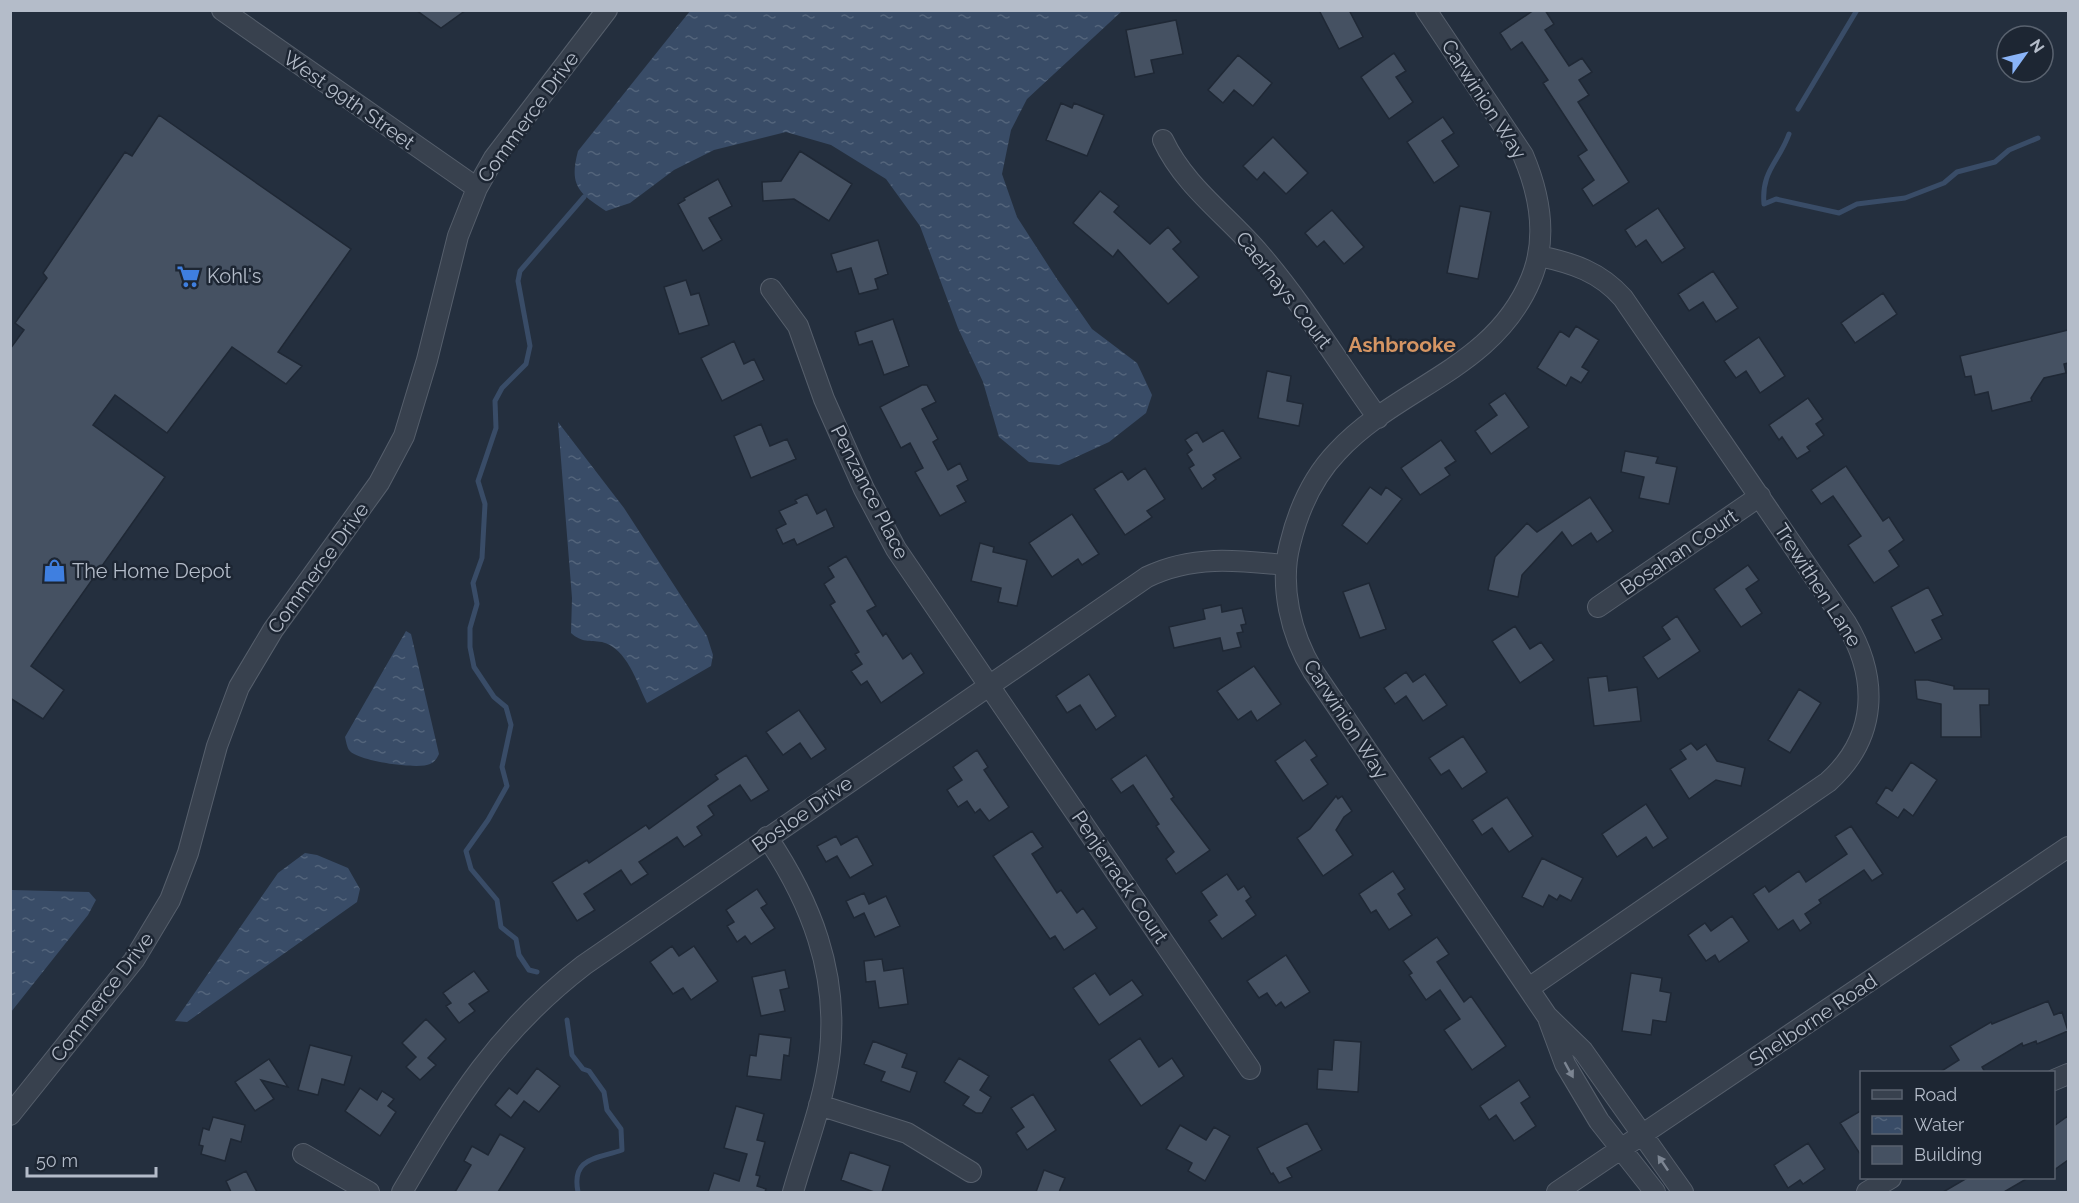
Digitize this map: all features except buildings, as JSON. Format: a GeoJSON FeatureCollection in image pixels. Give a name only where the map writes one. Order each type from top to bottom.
{"type":"FeatureCollection","features":[{"type":"Feature","properties":{"kind":"street","name":"West 99th Street"},"geometry":{"type":"LineString","coordinates":[[222,10],[477,188]]}},
{"type":"Feature","properties":{"kind":"street","name":"Commerce Drive"},"geometry":{"type":"LineString","coordinates":[[10,1115],[134,960],[170,900],[188,853],[220,737],[239,687],[273,630],[379,483],[404,436],[427,360],[458,236],[477,188],[494,158],[607,10]]}},
{"type":"Feature","properties":{"kind":"street","name":"Carwinion Way"},"geometry":{"type":"LineString","coordinates":[[1426,10],[1523,155],[1534,182],[1539,205],[1541,236],[1539,256],[1517,309],[1488,342],[1351,438],[1317,477],[1301,508],[1285,565],[1294,630],[1306,660],[1547,1016],[1565,1064],[1599,1121],[1655,1192]]}},
{"type":"Feature","properties":{"kind":"street","name":"Caerhays Court"},"geometry":{"type":"LineString","coordinates":[[1162,140],[1185,178],[1244,236],[1276,273],[1378,418]]}},
{"type":"Feature","properties":{"kind":"street","name":"Trewithen Lane"},"geometry":{"type":"LineString","coordinates":[[1529,988],[1838,774],[1857,746],[1866,719],[1870,696],[1862,653],[1846,622],[1623,298],[1612,285],[1588,270],[1539,256]]}},
{"type":"Feature","properties":{"kind":"street","name":"Penzance Place"},"geometry":{"type":"LineString","coordinates":[[771,289],[798,326],[828,409],[864,489],[897,549],[989,685]]}},
{"type":"Feature","properties":{"kind":"street","name":"Bosahan Court"},"geometry":{"type":"LineString","coordinates":[[1598,607],[1760,496]]}},
{"type":"Feature","properties":{"kind":"street","name":"Bosloe Drive"},"geometry":{"type":"LineString","coordinates":[[402,1192],[469,1082],[524,1016],[584,965],[1126,591],[1168,568],[1193,562],[1223,560],[1285,565]]}},
{"type":"Feature","properties":{"kind":"street","name":"Penjerrack Court"},"geometry":{"type":"LineString","coordinates":[[989,685],[1250,1069]]}},
{"type":"Feature","properties":{"kind":"street"},"geometry":{"type":"LineString","coordinates":[[767,837],[808,909],[828,977],[830,1051],[819,1105],[793,1192]]}},
{"type":"Feature","properties":{"kind":"street","name":"Shelborne Road"},"geometry":{"type":"LineString","coordinates":[[1557,1192],[2068,847]]}},
{"type":"Feature","properties":{"kind":"street","name":"Carwinion Way"},"geometry":{"type":"LineString","coordinates":[[1547,1016],[1583,1051],[1683,1192]]}},
{"type":"Feature","properties":{"kind":"street"},"geometry":{"type":"LineString","coordinates":[[819,1105],[907,1133],[971,1172]]}},
{"type":"Feature","properties":{"kind":"street"},"geometry":{"type":"LineString","coordinates":[[303,1154],[369,1192]]}},
{"type":"Feature","properties":{"kind":"street"},"geometry":{"type":"LineString","coordinates":[[1867,1192],[1890,1179]]}},
{"type":"Feature","properties":{"kind":"water"},"geometry":{"type":"Polygon","coordinates":[[[690,11],[1122,11],[1027,99],[1011,130],[1002,174],[1017,217],[1092,329],[1137,363],[1152,395],[1146,413],[1109,442],[1059,465],[1029,462],[999,437],[983,382],[958,328],[920,226],[886,179],[831,145],[786,132],[714,150],[674,170],[630,203],[606,211],[582,193],[578,187],[575,172],[578,151],[690,11]]]}},
{"type":"Feature","properties":{"kind":"water"},"geometry":{"type":"Polygon","coordinates":[[[558,422],[624,508],[707,636],[713,655],[711,666],[647,703],[630,667],[618,651],[602,642],[582,640],[571,633],[572,598],[558,422]]]}},
{"type":"Feature","properties":{"kind":"water"},"geometry":{"type":"Polygon","coordinates":[[[406,631],[411,634],[439,754],[433,762],[424,766],[363,758],[349,750],[345,737],[406,631]]]}},
{"type":"Feature","properties":{"kind":"water"},"geometry":{"type":"Polygon","coordinates":[[[305,853],[317,855],[348,868],[360,889],[357,902],[187,1022],[175,1021],[278,873],[305,853]]]}},
{"type":"Feature","properties":{"kind":"water"},"geometry":{"type":"Polygon","coordinates":[[[11,890],[89,892],[96,900],[88,915],[11,1012],[11,890]]]}},
{"type":"Feature","properties":{"kind":"waterway"},"geometry":{"type":"LineString","coordinates":[[1798,109],[1857,10]]}},
{"type":"Feature","properties":{"kind":"waterway"},"geometry":{"type":"LineString","coordinates":[[1789,134],[1765,183],[1764,204],[1776,199],[1839,213],[1857,204],[1905,198],[1944,183],[1957,172],[1995,162],[2009,150],[2038,138]]}},
{"type":"Feature","properties":{"kind":"waterway"},"geometry":{"type":"LineString","coordinates":[[537,972],[529,970],[519,955],[516,939],[501,927],[497,900],[471,869],[466,851],[488,820],[507,786],[502,767],[511,725],[506,707],[494,697],[474,667],[470,647],[470,628],[477,604],[473,583],[482,558],[485,504],[478,481],[496,428],[495,401],[502,388],[526,364],[530,346],[518,281],[520,271],[584,197]]}},
{"type":"Feature","properties":{"kind":"waterway"},"geometry":{"type":"LineString","coordinates":[[567,1020],[572,1055],[583,1069],[589,1071],[604,1092],[607,1110],[621,1129],[622,1150],[595,1158],[582,1166],[578,1172],[578,1192]]}},
{"type":"Feature","properties":{"kind":"place","name":"Kohl's"},"geometry":{"type":"Point","coordinates":[189,276]}},
{"type":"Feature","properties":{"kind":"place","name":"The Home Depot"},"geometry":{"type":"Point","coordinates":[54,571]}},
{"type":"Feature","properties":{"kind":"district","name":"Ashbrooke"},"geometry":{"type":"Point","coordinates":[1402,345]}}]}
